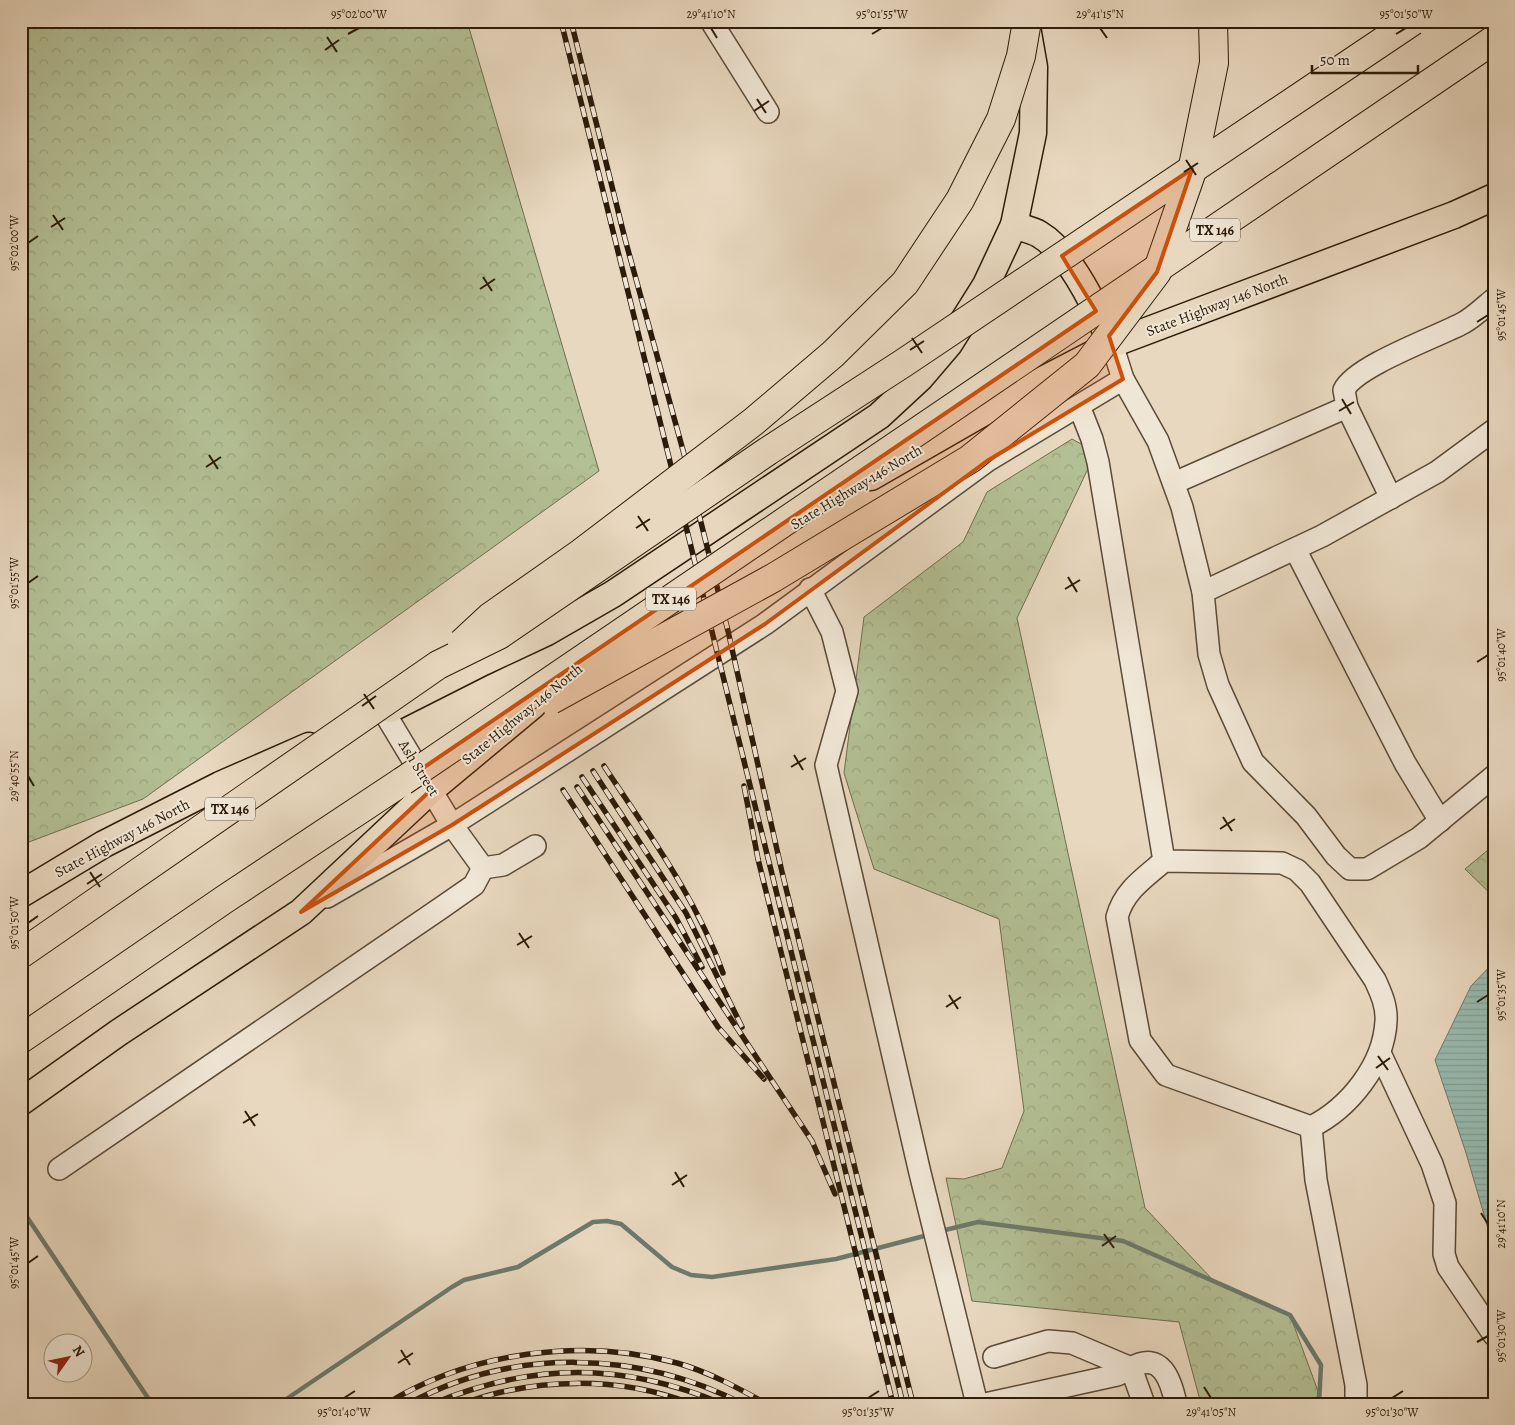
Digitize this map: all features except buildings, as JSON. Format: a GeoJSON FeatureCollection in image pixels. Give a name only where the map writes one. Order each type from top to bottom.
{"type":"FeatureCollection","features":[{"type":"Feature","properties":{"kind":"highway"},"geometry":{"type":"LineString","coordinates":[[438,665],[490,617],[581,553],[753,422],[833,354],[905,283],[960,200],[1001,119],[1021,56],[1027,21]]}},
{"type":"Feature","properties":{"kind":"highway"},"geometry":{"type":"LineString","coordinates":[[404,781],[772,578],[970,459],[1088,365],[1156,272],[1192,171],[1214,63],[1213,21]]}},
{"type":"Feature","properties":{"kind":"highway","name":"TX 146"},"geometry":{"type":"LineString","coordinates":[[21,954],[438,665],[499,635],[768,450],[905,362],[1413,21]]}},
{"type":"Feature","properties":{"kind":"highway","name":"TX 146"},"geometry":{"type":"LineString","coordinates":[[21,1039],[225,899],[404,781],[1493,40]]}},
{"type":"Feature","properties":{"kind":"main road","name":"State Highway 146 North"},"geometry":{"type":"LineString","coordinates":[[21,894],[104,844],[212,790],[384,712],[483,662],[548,632],[613,594],[879,416],[920,378],[949,344],[986,285],[1014,225],[1033,133],[1034,67],[1027,21]]}},
{"type":"Feature","properties":{"kind":"main road","name":"State Highway 146 North"},"geometry":{"type":"LineString","coordinates":[[21,1102],[126,1028],[301,912],[432,789],[618,635],[824,505],[1012,396],[1112,344],[1445,218],[1494,197]]}},
{"type":"Feature","properties":{"kind":"main road"},"geometry":{"type":"LineString","coordinates":[[1014,225],[1040,234],[1060,254],[1088,293],[1112,344]]}},
{"type":"Feature","properties":{"kind":"street"},"geometry":{"type":"LineString","coordinates":[[711,21],[768,112]]}},
{"type":"Feature","properties":{"kind":"street"},"geometry":{"type":"LineString","coordinates":[[1392,498],[1347,406],[1344,390],[1352,379],[1368,369],[1466,322],[1494,300]]}},
{"type":"Feature","properties":{"kind":"street"},"geometry":{"type":"LineString","coordinates":[[1112,344],[1123,379],[1158,441],[1182,507],[1203,592],[1209,654],[1218,685],[1253,762],[1306,816],[1336,856],[1350,869],[1367,869],[1419,838],[1494,776]]}},
{"type":"Feature","properties":{"kind":"street","name":"State Highway 146 North"},"geometry":{"type":"LineString","coordinates":[[301,912],[452,825],[765,624],[810,589],[987,461],[1123,379]]}},
{"type":"Feature","properties":{"kind":"street"},"geometry":{"type":"LineString","coordinates":[[1079,406],[1092,439],[1098,462],[1164,862]]}},
{"type":"Feature","properties":{"kind":"street"},"geometry":{"type":"LineString","coordinates":[[1174,483],[1347,406]]}},
{"type":"Feature","properties":{"kind":"street"},"geometry":{"type":"LineString","coordinates":[[1203,592],[1295,549],[1392,498],[1437,472],[1492,434]]}},
{"type":"Feature","properties":{"kind":"street"},"geometry":{"type":"LineString","coordinates":[[1295,549],[1405,764],[1440,821]]}},
{"type":"Feature","properties":{"kind":"street"},"geometry":{"type":"LineString","coordinates":[[810,589],[832,632],[847,691],[826,765],[920,1172],[977,1404]]}},
{"type":"Feature","properties":{"kind":"street","name":"Ash Street"},"geometry":{"type":"LineString","coordinates":[[384,712],[452,825],[483,868]]}},
{"type":"Feature","properties":{"kind":"street"},"geometry":{"type":"LineString","coordinates":[[60,1169],[474,885],[483,868],[503,865],[535,846]]}},
{"type":"Feature","properties":{"kind":"street"},"geometry":{"type":"LineString","coordinates":[[1164,862],[1282,863],[1297,870],[1310,883],[1375,980],[1383,998],[1386,1020],[1380,1053],[1357,1091],[1327,1119],[1311,1127],[1166,1075],[1140,1040],[1117,917],[1120,904],[1128,892],[1164,862]]}},
{"type":"Feature","properties":{"kind":"street"},"geometry":{"type":"LineString","coordinates":[[1380,1053],[1410,1121],[1432,1164],[1445,1203],[1444,1254],[1448,1267],[1494,1335]]}},
{"type":"Feature","properties":{"kind":"street"},"geometry":{"type":"LineString","coordinates":[[1311,1127],[1316,1180],[1356,1385],[1356,1404]]}},
{"type":"Feature","properties":{"kind":"street"},"geometry":{"type":"LineString","coordinates":[[994,1356],[1048,1341],[1072,1343],[1131,1368],[1144,1404]]}},
{"type":"Feature","properties":{"kind":"street"},"geometry":{"type":"LineString","coordinates":[[985,1404],[1015,1401],[1117,1375],[1140,1362],[1150,1362],[1160,1366],[1166,1374],[1176,1404]]}},
{"type":"Feature","properties":{"kind":"highlighted area"},"geometry":{"type":"Polygon","coordinates":[[[1192,169],[1157,272],[1109,336],[1123,379],[987,461],[765,624],[452,825],[301,912],[432,789],[420,770],[1096,311],[1062,256],[1192,169]]]}},
{"type":"Feature","properties":{"kind":"green space"},"geometry":{"type":"Polygon","coordinates":[[[21,21],[467,21],[599,471],[143,799],[21,845],[21,21]]]}},
{"type":"Feature","properties":{"kind":"green space"},"geometry":{"type":"Polygon","coordinates":[[[1072,439],[1096,452],[1017,618],[1145,1208],[1212,1279],[1290,1315],[1318,1391],[1316,1404],[1201,1404],[1179,1322],[972,1301],[946,1178],[964,1179],[1002,1168],[1024,1111],[999,919],[874,869],[844,773],[864,617],[963,542],[987,492],[1072,439]]]}},
{"type":"Feature","properties":{"kind":"green space"},"geometry":{"type":"Polygon","coordinates":[[[1494,845],[1494,897],[1465,869],[1494,845]]]}},
{"type":"Feature","properties":{"kind":"water"},"geometry":{"type":"Polygon","coordinates":[[[1494,962],[1494,1249],[1466,1153],[1435,1060],[1471,986],[1494,962]]]}},
{"type":"Feature","properties":{"kind":"waterway"},"geometry":{"type":"LineString","coordinates":[[21,1208],[152,1404]]}},
{"type":"Feature","properties":{"kind":"waterway"},"geometry":{"type":"LineString","coordinates":[[279,1404],[464,1280],[518,1267],[593,1222],[607,1221],[621,1224],[672,1267],[691,1275],[712,1277],[836,1259],[928,1235]]}},
{"type":"Feature","properties":{"kind":"waterway"},"geometry":{"type":"LineString","coordinates":[[941,1231],[978,1222],[1123,1241],[1290,1315],[1321,1365],[1319,1404]]}},
{"type":"Feature","properties":{"kind":"railway"},"geometry":{"type":"LineString","coordinates":[[561,21],[903,1404]]}},
{"type":"Feature","properties":{"kind":"railway"},"geometry":{"type":"LineString","coordinates":[[571,21],[625,239],[684,454],[728,631],[782,872],[913,1404]]}},
{"type":"Feature","properties":{"kind":"railway"},"geometry":{"type":"LineString","coordinates":[[604,766],[654,841],[685,892],[712,945],[723,973]]}},
{"type":"Feature","properties":{"kind":"railway"},"geometry":{"type":"LineString","coordinates":[[593,771],[686,913],[742,1027]]}},
{"type":"Feature","properties":{"kind":"railway"},"geometry":{"type":"LineString","coordinates":[[582,777],[676,918],[702,967]]}},
{"type":"Feature","properties":{"kind":"railway"},"geometry":{"type":"LineString","coordinates":[[744,786],[758,859],[893,1404]]}},
{"type":"Feature","properties":{"kind":"railway"},"geometry":{"type":"LineString","coordinates":[[577,787],[812,1141],[835,1194]]}},
{"type":"Feature","properties":{"kind":"railway"},"geometry":{"type":"LineString","coordinates":[[563,790],[718,1027],[764,1079]]}},
{"type":"Feature","properties":{"kind":"railway"},"geometry":{"type":"LineString","coordinates":[[386,1404],[419,1386],[454,1372],[490,1361],[527,1354],[565,1351],[603,1351],[641,1355],[677,1363],[734,1386],[767,1404]]}},
{"type":"Feature","properties":{"kind":"railway"},"geometry":{"type":"LineString","coordinates":[[408,1404],[448,1385],[490,1372],[532,1365],[576,1362],[619,1365],[661,1373],[703,1386],[743,1404]]}},
{"type":"Feature","properties":{"kind":"railway"},"geometry":{"type":"LineString","coordinates":[[432,1404],[469,1390],[506,1380],[542,1374],[578,1372],[614,1374],[650,1380],[686,1390],[723,1404]]}},
{"type":"Feature","properties":{"kind":"railway"},"geometry":{"type":"LineString","coordinates":[[462,1404],[518,1389],[577,1383],[636,1388],[692,1404]]}},
{"type":"Feature","properties":{"kind":"railway"},"geometry":{"type":"LineString","coordinates":[[561,1400],[563,1404]]}}]}
